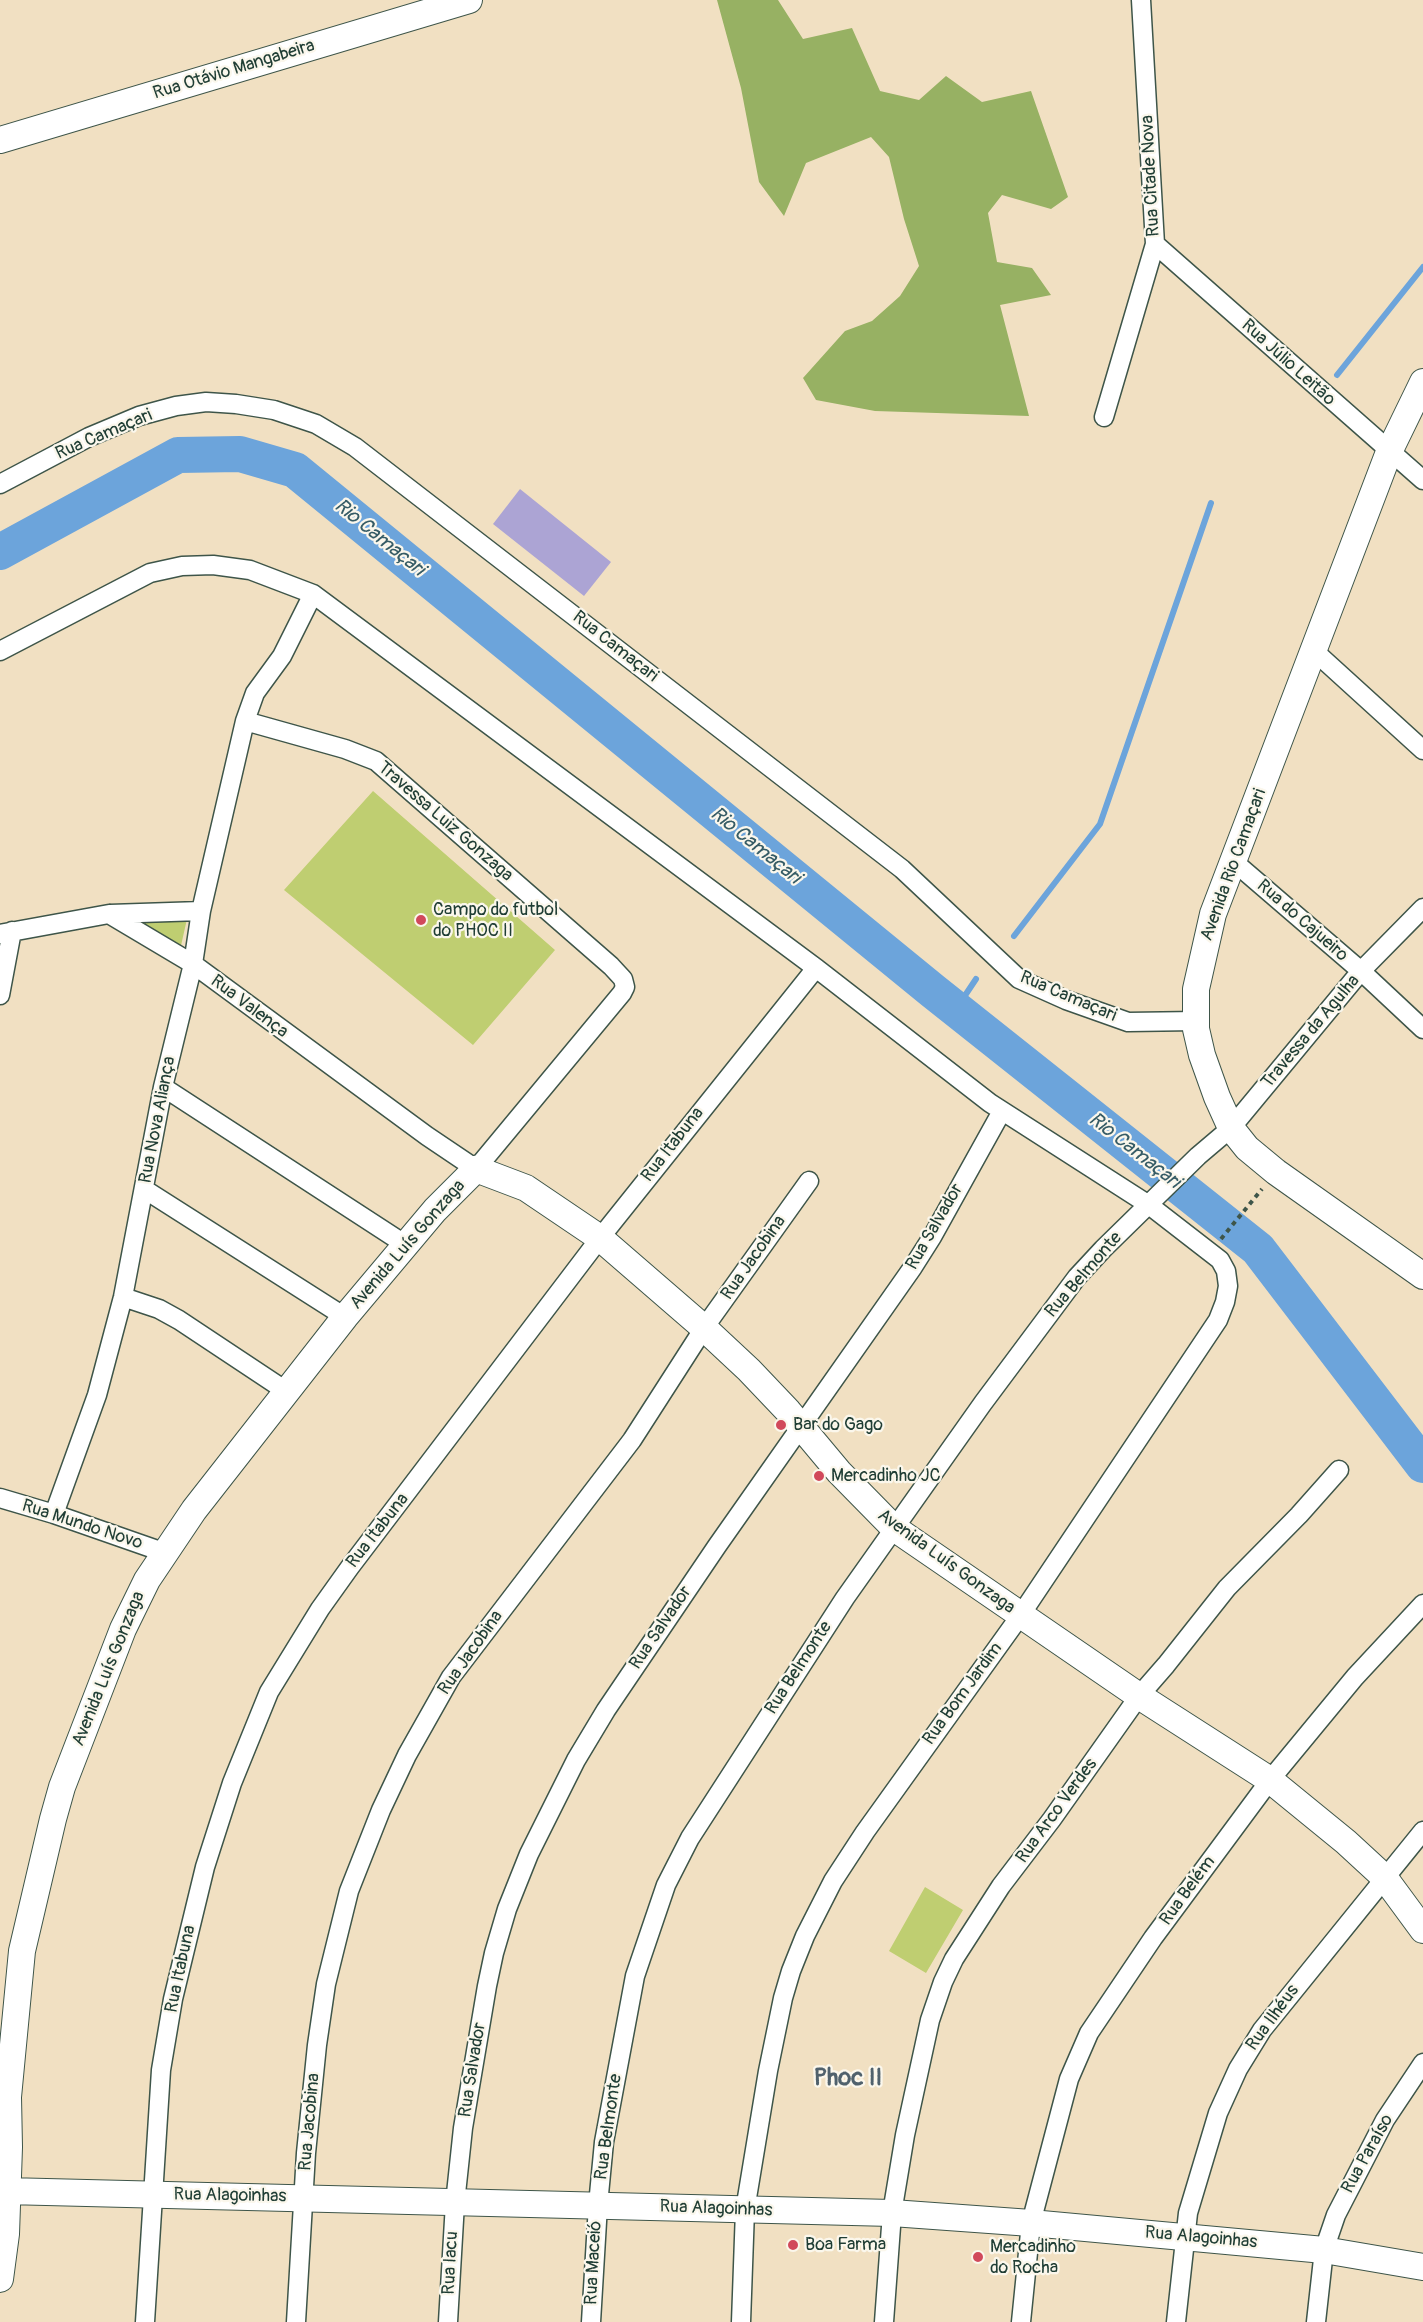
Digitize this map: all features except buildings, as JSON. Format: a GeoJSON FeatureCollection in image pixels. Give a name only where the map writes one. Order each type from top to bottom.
{"type":"FeatureCollection","features":[{"type":"Feature","properties":{"kind":"street","name":"Rua Citade Nova"},"geometry":{"type":"LineString","coordinates":[[1104,417],[1155,244],[1141,0]]}},
{"type":"Feature","properties":{"kind":"street","name":"Rua Otávio Mangabeira"},"geometry":{"type":"LineString","coordinates":[[0,140],[465,1]]}},
{"type":"Feature","properties":{"kind":"street","name":"Rua Júlio Leitão"},"geometry":{"type":"LineString","coordinates":[[1155,244],[1423,480]]}},
{"type":"Feature","properties":{"kind":"street","name":"Avenida Rio Camaçari"},"geometry":{"type":"LineString","coordinates":[[1423,382],[1389,452],[1213,914],[1196,989],[1196,1021],[1202,1055],[1217,1098],[1231,1128],[1247,1148],[1276,1172],[1423,1276]]}},
{"type":"Feature","properties":{"kind":"street","name":"Rua Camaçari"},"geometry":{"type":"LineString","coordinates":[[0,484],[89,437],[139,416],[176,406],[206,402],[236,404],[274,410],[316,424],[355,447],[902,869],[1019,979],[1066,1000],[1128,1022],[1196,1021]]}},
{"type":"Feature","properties":{"kind":"street","name":"Rua Bom Jardim"},"geometry":{"type":"LineString","coordinates":[[0,651],[150,573],[182,567],[213,565],[250,570],[313,594],[816,968],[1002,1111],[1149,1204],[1220,1260],[1226,1271],[1228,1286],[1218,1320],[1020,1616],[877,1815],[833,1881],[806,1936],[791,1971],[775,2031],[746,2210],[741,2322]]}},
{"type":"Feature","properties":{"kind":"street","name":"Rua Nova Aliança"},"geometry":{"type":"LineString","coordinates":[[54,1514],[97,1395],[123,1297],[163,1087],[193,964],[201,911],[245,721],[255,693],[282,656],[313,594]]}},
{"type":"Feature","properties":{"kind":"street"},"geometry":{"type":"LineString","coordinates":[[1313,650],[1423,750]]}},
{"type":"Feature","properties":{"kind":"street","name":"Travessa Luiz Gonzaga"},"geometry":{"type":"LineString","coordinates":[[245,721],[345,748],[376,761],[611,966],[623,979],[622,993],[476,1169]]}},
{"type":"Feature","properties":{"kind":"street","name":"Rua do Cajueiro"},"geometry":{"type":"LineString","coordinates":[[1233,861],[1361,971],[1423,1029]]}},
{"type":"Feature","properties":{"kind":"street","name":"Travessa da Agulha"},"geometry":{"type":"LineString","coordinates":[[1149,1204],[1198,1156],[1231,1128],[1361,971],[1423,908]]}},
{"type":"Feature","properties":{"kind":"street"},"geometry":{"type":"LineString","coordinates":[[0,995],[6,932],[109,914],[201,911]]}},
{"type":"Feature","properties":{"kind":"street","name":"Rua Valença"},"geometry":{"type":"LineString","coordinates":[[109,914],[193,964],[407,1122],[476,1169]]}},
{"type":"Feature","properties":{"kind":"street","name":"Rua Itabuna"},"geometry":{"type":"LineString","coordinates":[[145,2322],[161,2070],[185,1946],[205,1867],[232,1783],[269,1692],[320,1609],[350,1567],[600,1238],[816,968]]}},
{"type":"Feature","properties":{"kind":"street"},"geometry":{"type":"LineString","coordinates":[[163,1087],[406,1245]]}},
{"type":"Feature","properties":{"kind":"street","name":"Rua Salvador"},"geometry":{"type":"LineString","coordinates":[[455,2203],[463,2128],[494,1953],[507,1909],[529,1854],[576,1760],[650,1643],[869,1332],[927,1244],[1002,1111]]}},
{"type":"Feature","properties":{"kind":"street","name":"Avenida Luís Gonzaga"},"geometry":{"type":"LineString","coordinates":[[0,2278],[6,2234],[8,2097],[22,1951],[53,1819],[81,1737],[123,1629],[163,1552],[286,1391],[435,1210],[476,1169],[526,1188],[600,1238],[704,1328],[770,1391],[839,1472],[894,1528],[1139,1696],[1270,1780],[1346,1842],[1384,1877],[1423,1930]]}},
{"type":"Feature","properties":{"kind":"street","name":"Rua Jacobina"},"geometry":{"type":"LineString","coordinates":[[296,2322],[306,2153],[316,2045],[326,1984],[349,1891],[381,1810],[407,1755],[452,1677],[632,1440],[704,1328],[809,1181]]}},
{"type":"Feature","properties":{"kind":"street"},"geometry":{"type":"LineString","coordinates":[[144,1189],[345,1317]]}},
{"type":"Feature","properties":{"kind":"street","name":"Rua Belmonte"},"geometry":{"type":"LineString","coordinates":[[598,2205],[604,2142],[635,1976],[666,1885],[690,1838],[845,1599],[983,1403],[1077,1277],[1149,1204]]}},
{"type":"Feature","properties":{"kind":"street"},"geometry":{"type":"LineString","coordinates":[[123,1297],[159,1309],[179,1320],[286,1391]]}},
{"type":"Feature","properties":{"kind":"street","name":"Rua Arco Verdes"},"geometry":{"type":"LineString","coordinates":[[884,2322],[892,2213],[905,2135],[930,2020],[943,1982],[954,1959],[994,1896],[1053,1819],[1139,1696],[1227,1588],[1299,1515],[1339,1470]]}},
{"type":"Feature","properties":{"kind":"street","name":"Rua Mundo Novo"},"geometry":{"type":"LineString","coordinates":[[0,1498],[163,1552]]}},
{"type":"Feature","properties":{"kind":"street","name":"Rua Belém"},"geometry":{"type":"LineString","coordinates":[[1021,2322],[1031,2223],[1069,2079],[1089,2033],[1153,1938],[1270,1780],[1355,1677],[1423,1604]]}},
{"type":"Feature","properties":{"kind":"street","name":"Rua Ilhéus"},"geometry":{"type":"LineString","coordinates":[[1176,2322],[1185,2237],[1194,2191],[1218,2113],[1238,2069],[1262,2030],[1423,1831]]}},
{"type":"Feature","properties":{"kind":"street","name":"Rua Paraíso"},"geometry":{"type":"LineString","coordinates":[[1316,2322],[1324,2250],[1336,2215],[1385,2120],[1423,2063]]}},
{"type":"Feature","properties":{"kind":"street","name":"Rua Alagoinhas"},"geometry":{"type":"LineString","coordinates":[[6,2191],[892,2213],[1031,2223],[1324,2250],[1423,2267]]}},
{"type":"Feature","properties":{"kind":"street","name":"Rua Iacu"},"geometry":{"type":"LineString","coordinates":[[448,2322],[455,2203]]}},
{"type":"Feature","properties":{"kind":"street","name":"Rua Maceió"},"geometry":{"type":"LineString","coordinates":[[591,2322],[598,2205]]}},
{"type":"Feature","properties":{"kind":"path"},"geometry":{"type":"LineString","coordinates":[[1226,1233],[1276,1172]]}},
{"type":"Feature","properties":{"kind":"green space"},"geometry":{"type":"Polygon","coordinates":[[[717,0],[778,0],[803,39],[852,28],[880,91],[919,100],[946,76],[982,102],[1031,91],[1068,197],[1051,209],[1002,195],[988,213],[997,262],[1032,268],[1051,295],[1000,305],[1029,416],[875,411],[816,400],[803,378],[845,331],[872,321],[900,296],[919,266],[904,219],[889,157],[871,137],[806,163],[784,216],[759,182],[741,88],[717,0]]]}},
{"type":"Feature","properties":{"kind":"green space","name":"Campo do futbol do PHOC II"},"geometry":{"type":"Polygon","coordinates":[[[373,791],[555,950],[473,1045],[284,890],[373,791]]]}},
{"type":"Feature","properties":{"kind":"green space"},"geometry":{"type":"Polygon","coordinates":[[[187,919],[180,950],[134,920],[187,919]]]}},
{"type":"Feature","properties":{"kind":"green space"},"geometry":{"type":"Polygon","coordinates":[[[925,1887],[963,1910],[926,1973],[889,1951],[925,1887]]]}},
{"type":"Feature","properties":{"kind":"waterway"},"geometry":{"type":"LineString","coordinates":[[1337,375],[1423,267]]}},
{"type":"Feature","properties":{"kind":"waterway","name":"Rio Camaçari"},"geometry":{"type":"LineString","coordinates":[[0,552],[178,455],[240,454],[295,470],[933,991],[1258,1249],[1423,1465]]}},
{"type":"Feature","properties":{"kind":"waterway"},"geometry":{"type":"LineString","coordinates":[[1014,936],[1100,824],[1211,503]]}},
{"type":"Feature","properties":{"kind":"waterway"},"geometry":{"type":"LineString","coordinates":[[956,1009],[976,979]]}},
{"type":"Feature","properties":{"kind":"place","name":"Campo do futbol do PHOC II"},"geometry":{"type":"Point","coordinates":[421,920]}},
{"type":"Feature","properties":{"kind":"place","name":"Bar do Gago"},"geometry":{"type":"Point","coordinates":[781,1425]}},
{"type":"Feature","properties":{"kind":"place","name":"Mercadinho JC"},"geometry":{"type":"Point","coordinates":[819,1476]}},
{"type":"Feature","properties":{"kind":"place","name":"Boa Farma"},"geometry":{"type":"Point","coordinates":[793,2245]}},
{"type":"Feature","properties":{"kind":"place","name":"Mercadinho do Rocha"},"geometry":{"type":"Point","coordinates":[978,2257]}},
{"type":"Feature","properties":{"kind":"district","name":"Phoc II"},"geometry":{"type":"Point","coordinates":[848,2079]}}]}
